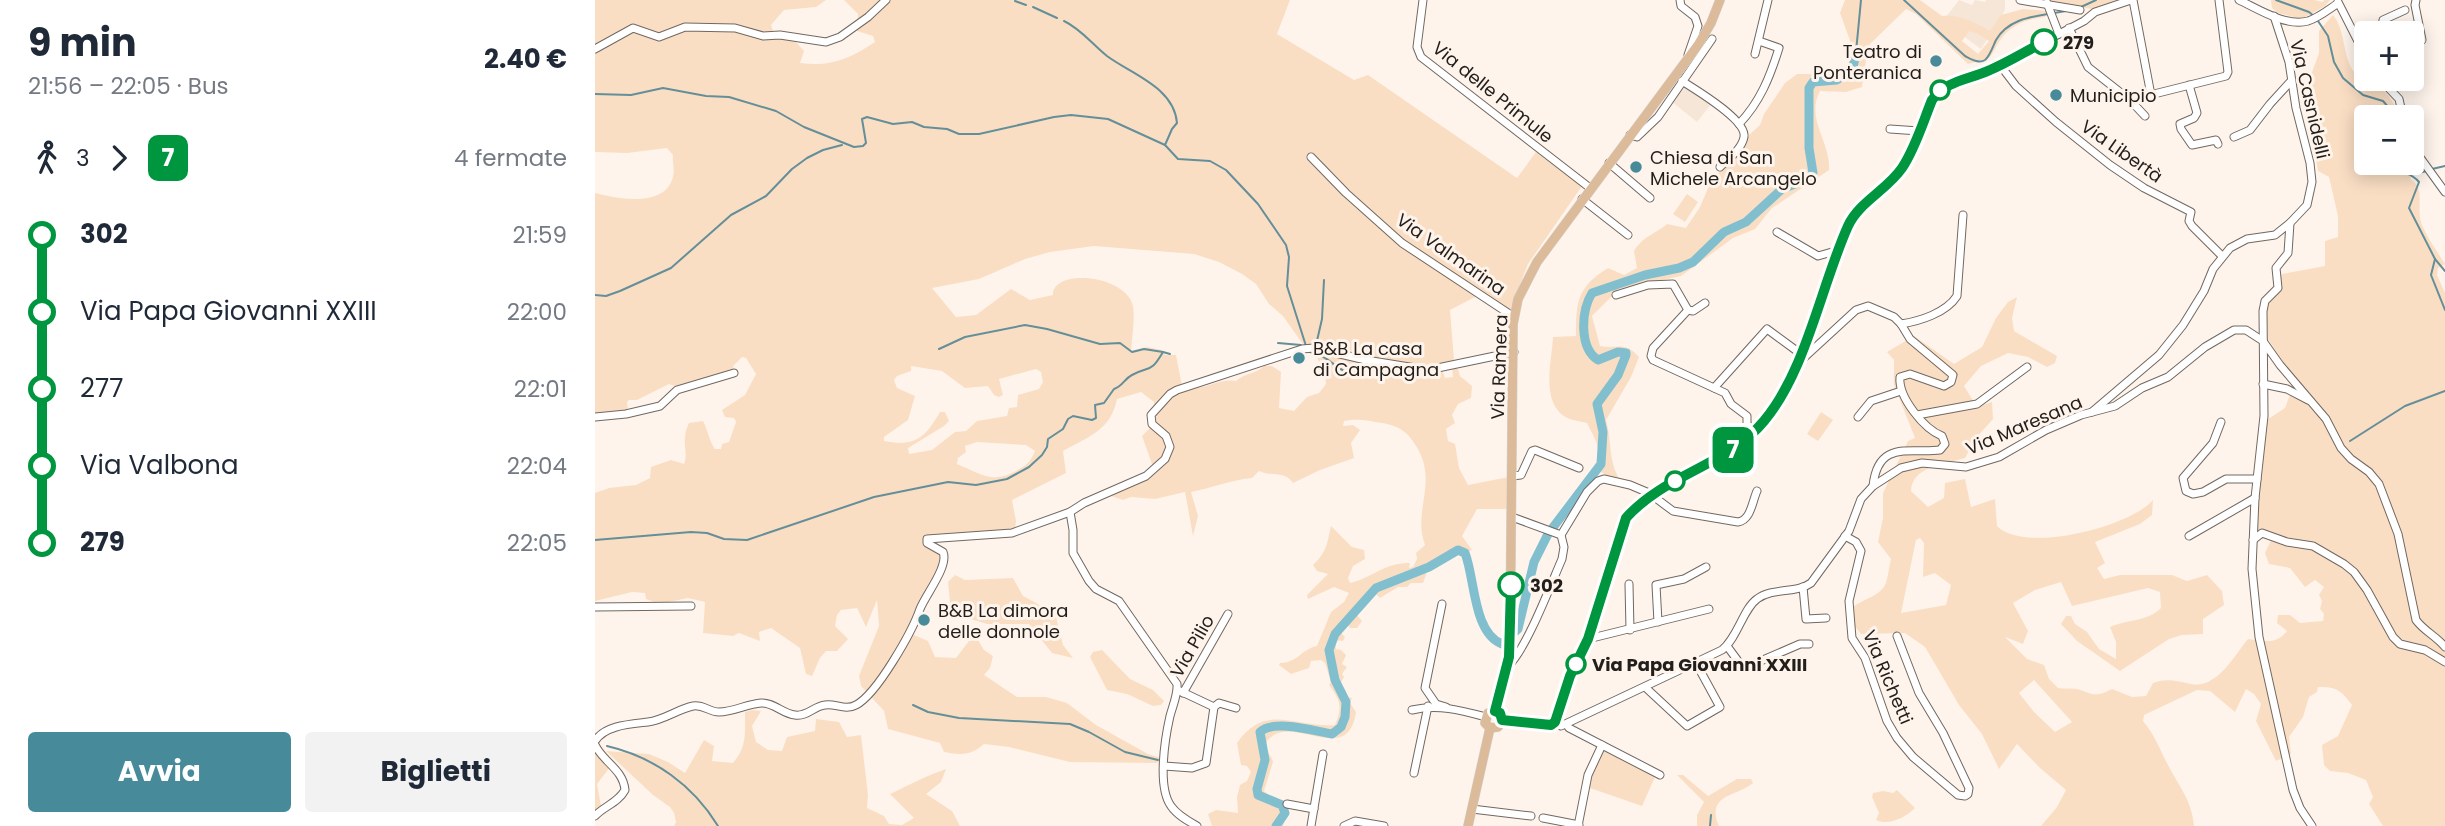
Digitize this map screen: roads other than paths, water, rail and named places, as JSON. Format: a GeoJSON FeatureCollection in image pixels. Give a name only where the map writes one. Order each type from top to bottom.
{"type":"FeatureCollection","features":[{"type":"Feature","properties":{"kind":"main road","name":"Via Ramera"},"geometry":{"type":"LineString","coordinates":[[1495,711],[1508,666],[1510,648],[1514,317],[1521,291],[1537,262],[1582,199],[1685,62],[1711,23],[1720,0]]}},
{"type":"Feature","properties":{"kind":"main road"},"geometry":{"type":"LineString","coordinates":[[1488,713],[1500,713],[1502,720],[1498,727],[1490,728],[1485,723],[1488,713]]}},
{"type":"Feature","properties":{"kind":"main road"},"geometry":{"type":"LineString","coordinates":[[1468,826],[1490,728]]}},
{"type":"Feature","properties":{"kind":"street"},"geometry":{"type":"LineString","coordinates":[[595,49],[633,28],[659,37],[685,27],[736,28],[763,36],[780,35],[826,42],[839,37],[868,18],[886,0]]}},
{"type":"Feature","properties":{"kind":"street","name":"Via delle Primule"},"geometry":{"type":"LineString","coordinates":[[1423,0],[1417,47],[1421,57],[1590,188]]}},
{"type":"Feature","properties":{"kind":"street","name":"Via Ramera"},"geometry":{"type":"LineString","coordinates":[[1680,0],[1681,6],[1695,17],[1698,26],[1685,62]]}},
{"type":"Feature","properties":{"kind":"street"},"geometry":{"type":"LineString","coordinates":[[1755,54],[1768,0]]}},
{"type":"Feature","properties":{"kind":"street"},"geometry":{"type":"LineString","coordinates":[[2020,0],[2067,8],[2079,18],[2088,67],[2130,100],[2145,116]]}},
{"type":"Feature","properties":{"kind":"street"},"geometry":{"type":"LineString","coordinates":[[1553,723],[1570,676],[1588,639],[1626,518],[1634,509],[1691,471],[1724,456],[1754,432],[1780,398],[1795,367],[1854,216],[1903,168],[1932,100],[1939,91],[1949,83],[1979,75],[2000,65],[2059,34],[2079,18],[2132,0],[2151,94]]}},
{"type":"Feature","properties":{"kind":"street"},"geometry":{"type":"LineString","coordinates":[[2130,100],[2223,78],[2228,72],[2219,0]]}},
{"type":"Feature","properties":{"kind":"street"},"geometry":{"type":"LineString","coordinates":[[2239,0],[2274,16],[2299,23],[2312,20],[2338,2],[2354,32]]}},
{"type":"Feature","properties":{"kind":"street"},"geometry":{"type":"LineString","coordinates":[[2416,0],[2418,21]]}},
{"type":"Feature","properties":{"kind":"street"},"geometry":{"type":"LineString","coordinates":[[2047,3],[2059,34]]}},
{"type":"Feature","properties":{"kind":"street"},"geometry":{"type":"LineString","coordinates":[[2383,21],[2405,10]]}},
{"type":"Feature","properties":{"kind":"street","name":"Via Casnidelli"},"geometry":{"type":"LineString","coordinates":[[2263,341],[2265,301],[2278,288],[2276,268],[2288,253],[2290,223],[2307,205],[2312,182],[2289,62],[2274,16]]}},
{"type":"Feature","properties":{"kind":"street"},"geometry":{"type":"LineString","coordinates":[[1630,135],[1637,137],[1658,115],[1712,39]]}},
{"type":"Feature","properties":{"kind":"street"},"geometry":{"type":"LineString","coordinates":[[1739,124],[1761,96],[1772,73],[1779,48],[1759,41]]}},
{"type":"Feature","properties":{"kind":"street","name":"Via Libertà"},"geometry":{"type":"LineString","coordinates":[[2000,65],[2016,86],[2110,165],[2169,202],[2189,209],[2192,226],[2222,256]]}},
{"type":"Feature","properties":{"kind":"street"},"geometry":{"type":"LineString","coordinates":[[1682,81],[1707,97],[1739,124],[1745,136],[1741,146],[1720,167]]}},
{"type":"Feature","properties":{"kind":"street"},"geometry":{"type":"LineString","coordinates":[[2234,137],[2250,130],[2291,81]]}},
{"type":"Feature","properties":{"kind":"street"},"geometry":{"type":"LineString","coordinates":[[2189,85],[2197,113],[2194,118],[2180,124],[2181,130],[2192,145],[2216,140],[2218,144]]}},
{"type":"Feature","properties":{"kind":"street"},"geometry":{"type":"LineString","coordinates":[[1650,108],[1658,115]]}},
{"type":"Feature","properties":{"kind":"street"},"geometry":{"type":"LineString","coordinates":[[1890,129],[1919,131]]}},
{"type":"Feature","properties":{"kind":"street","name":"Via Valmarina"},"geometry":{"type":"LineString","coordinates":[[1311,157],[1346,193],[1402,243],[1514,317]]}},
{"type":"Feature","properties":{"kind":"street"},"geometry":{"type":"LineString","coordinates":[[1609,163],[1650,198]]}},
{"type":"Feature","properties":{"kind":"street"},"geometry":{"type":"LineString","coordinates":[[2424,164],[2445,192]]}},
{"type":"Feature","properties":{"kind":"street"},"geometry":{"type":"LineString","coordinates":[[1582,199],[1628,235]]}},
{"type":"Feature","properties":{"kind":"street"},"geometry":{"type":"LineString","coordinates":[[1901,324],[1917,322],[1952,304],[1957,296],[1963,215]]}},
{"type":"Feature","properties":{"kind":"street"},"geometry":{"type":"LineString","coordinates":[[2092,412],[2167,346],[2196,305],[2222,256],[2237,243],[2275,235],[2290,223]]}},
{"type":"Feature","properties":{"kind":"street"},"geometry":{"type":"LineString","coordinates":[[1777,232],[1818,256],[1838,254]]}},
{"type":"Feature","properties":{"kind":"street"},"geometry":{"type":"LineString","coordinates":[[1616,295],[1648,285],[1669,283],[1673,284],[1688,310]]}},
{"type":"Feature","properties":{"kind":"street"},"geometry":{"type":"LineString","coordinates":[[1688,310],[1693,311],[1705,303]]}},
{"type":"Feature","properties":{"kind":"street"},"geometry":{"type":"LineString","coordinates":[[1795,367],[1847,317],[1863,307],[1878,308],[1894,317],[1910,340],[1950,371],[1953,379],[1944,386],[1906,373],[1900,377],[1901,391],[1930,431],[1945,439],[1943,448],[1898,451],[1881,464],[1874,475],[1874,486]]}},
{"type":"Feature","properties":{"kind":"street"},"geometry":{"type":"LineString","coordinates":[[1688,310],[1653,348],[1653,360],[1725,393],[1731,404],[1748,416],[1747,424],[1754,432]]}},
{"type":"Feature","properties":{"kind":"street"},"geometry":{"type":"LineString","coordinates":[[1714,388],[1767,329],[1801,352],[1817,346]]}},
{"type":"Feature","properties":{"kind":"street","name":"Via Maresana"},"geometry":{"type":"LineString","coordinates":[[1803,587],[1809,585],[1819,574],[1846,536],[1861,499],[1874,486],[1911,464],[1973,466],[1999,457],[2046,430],[2115,406],[2142,388],[2168,377],[2205,346],[2234,330],[2246,330],[2263,341]]}},
{"type":"Feature","properties":{"kind":"street"},"geometry":{"type":"LineString","coordinates":[[2263,341],[2262,441],[2253,540],[2255,600],[2259,637],[2293,790],[2300,808],[2312,826]]}},
{"type":"Feature","properties":{"kind":"street"},"geometry":{"type":"LineString","coordinates":[[2263,341],[2326,419],[2341,448],[2379,484],[2398,534],[2416,620],[2445,647]]}},
{"type":"Feature","properties":{"kind":"street"},"geometry":{"type":"LineString","coordinates":[[595,817],[600,810],[617,801],[625,790],[621,774],[601,755],[595,743],[600,734],[611,729],[624,724],[656,720],[695,705],[719,712],[765,703],[799,716],[826,704],[846,708],[857,705],[877,685],[896,652],[904,644],[945,561],[943,552],[927,542],[927,538],[1012,533],[1070,512],[1084,503],[1146,476],[1169,452],[1166,436],[1152,424],[1151,415],[1170,394],[1302,349],[1314,348],[1428,370],[1514,352]]}},
{"type":"Feature","properties":{"kind":"street"},"geometry":{"type":"LineString","coordinates":[[1917,415],[1977,404],[2027,367]]}},
{"type":"Feature","properties":{"kind":"street"},"geometry":{"type":"LineString","coordinates":[[595,417],[627,414],[660,406],[677,390],[734,373]]}},
{"type":"Feature","properties":{"kind":"street"},"geometry":{"type":"LineString","coordinates":[[2263,384],[2287,389],[2313,402]]}},
{"type":"Feature","properties":{"kind":"street"},"geometry":{"type":"LineString","coordinates":[[1859,417],[1871,401],[1901,391]]}},
{"type":"Feature","properties":{"kind":"street"},"geometry":{"type":"LineString","coordinates":[[2221,422],[2214,443],[2183,478],[2186,491],[2193,494],[2203,492],[2232,477],[2257,479]]}},
{"type":"Feature","properties":{"kind":"street"},"geometry":{"type":"LineString","coordinates":[[1512,476],[1521,475],[1535,450],[1579,468]]}},
{"type":"Feature","properties":{"kind":"street"},"geometry":{"type":"LineString","coordinates":[[1554,532],[1587,492],[1601,480],[1609,479],[1627,484],[1653,496],[1673,511],[1738,522],[1747,517],[1757,491]]}},
{"type":"Feature","properties":{"kind":"street"},"geometry":{"type":"LineString","coordinates":[[2189,536],[2255,498]]}},
{"type":"Feature","properties":{"kind":"street"},"geometry":{"type":"LineString","coordinates":[[1070,512],[1073,553],[1089,581],[1096,589],[1119,601],[1177,684],[1180,692],[1169,720],[1164,766],[1166,796],[1175,811],[1197,826]]}},
{"type":"Feature","properties":{"kind":"street"},"geometry":{"type":"LineString","coordinates":[[1508,666],[1525,640],[1562,559],[1564,547],[1554,532],[1512,517]]}},
{"type":"Feature","properties":{"kind":"street"},"geometry":{"type":"LineString","coordinates":[[2253,540],[2262,533],[2287,542],[2313,546],[2344,564],[2354,572],[2367,590],[2393,637],[2400,644],[2424,650],[2445,663]]}},
{"type":"Feature","properties":{"kind":"street","name":"Via Richetti"},"geometry":{"type":"LineString","coordinates":[[1846,536],[1856,542],[1861,551],[1849,601],[1852,638],[1868,664],[1887,721],[1913,757],[1958,794],[1965,796],[1969,788],[1943,733],[1919,693],[1897,636]]}},
{"type":"Feature","properties":{"kind":"street"},"geometry":{"type":"LineString","coordinates":[[1658,622],[1656,585],[1684,579],[1706,567]]}},
{"type":"Feature","properties":{"kind":"street"},"geometry":{"type":"LineString","coordinates":[[1629,584],[1630,630]]}},
{"type":"Feature","properties":{"kind":"street"},"geometry":{"type":"LineString","coordinates":[[1502,720],[1548,725],[1553,723],[1561,726],[1579,721],[1727,646],[1756,600],[1767,594],[1803,587],[1806,619],[1826,618]]}},
{"type":"Feature","properties":{"kind":"street"},"geometry":{"type":"LineString","coordinates":[[1442,604],[1425,688],[1437,704],[1486,717]]}},
{"type":"Feature","properties":{"kind":"street"},"geometry":{"type":"LineString","coordinates":[[595,607],[691,606]]}},
{"type":"Feature","properties":{"kind":"street"},"geometry":{"type":"LineString","coordinates":[[1588,639],[1709,609]]}},
{"type":"Feature","properties":{"kind":"street","name":"Via Pilio"},"geometry":{"type":"LineString","coordinates":[[1228,614],[1180,692],[1214,707],[1219,703],[1236,708]]}},
{"type":"Feature","properties":{"kind":"street"},"geometry":{"type":"LineString","coordinates":[[1727,646],[1741,665],[1749,666],[1800,643],[1809,644]]}},
{"type":"Feature","properties":{"kind":"street"},"geometry":{"type":"LineString","coordinates":[[1645,687],[1685,726],[1720,708],[1696,663]]}},
{"type":"Feature","properties":{"kind":"street"},"geometry":{"type":"LineString","coordinates":[[1412,710],[1428,706],[1445,707]]}},
{"type":"Feature","properties":{"kind":"street"},"geometry":{"type":"LineString","coordinates":[[1414,773],[1428,706]]}},
{"type":"Feature","properties":{"kind":"street"},"geometry":{"type":"LineString","coordinates":[[1164,766],[1192,768],[1206,763],[1214,707]]}},
{"type":"Feature","properties":{"kind":"street"},"geometry":{"type":"LineString","coordinates":[[1579,721],[1588,737]]}},
{"type":"Feature","properties":{"kind":"street"},"geometry":{"type":"LineString","coordinates":[[1566,724],[1660,775]]}},
{"type":"Feature","properties":{"kind":"street"},"geometry":{"type":"LineString","coordinates":[[1542,818],[1579,825],[1588,775],[1602,745]]}},
{"type":"Feature","properties":{"kind":"street"},"geometry":{"type":"LineString","coordinates":[[1311,826],[1323,754]]}},
{"type":"Feature","properties":{"kind":"street"},"geometry":{"type":"LineString","coordinates":[[1287,804],[1314,809]]}},
{"type":"Feature","properties":{"kind":"street"},"geometry":{"type":"LineString","coordinates":[[1472,809],[1531,816]]}},
{"type":"Feature","properties":{"kind":"street"},"geometry":{"type":"LineString","coordinates":[[1344,826],[1359,821],[1384,826]]}},
{"type":"Feature","properties":{"kind":"waterway"},"geometry":{"type":"LineString","coordinates":[[1856,52],[1861,0]]}},
{"type":"Feature","properties":{"kind":"waterway"},"geometry":{"type":"LineString","coordinates":[[1904,0],[1965,56],[1978,61],[1987,58],[2006,28],[2026,19],[2048,14]]}},
{"type":"Feature","properties":{"kind":"waterway"},"geometry":{"type":"LineString","coordinates":[[2081,7],[2096,0]]}},
{"type":"Feature","properties":{"kind":"waterway"},"geometry":{"type":"LineString","coordinates":[[2276,0],[2309,12],[2315,17]]}},
{"type":"Feature","properties":{"kind":"waterway"},"geometry":{"type":"LineString","coordinates":[[1015,1],[1026,5]]}},
{"type":"Feature","properties":{"kind":"waterway"},"geometry":{"type":"LineString","coordinates":[[1033,7],[1057,18]]}},
{"type":"Feature","properties":{"kind":"waterway"},"geometry":{"type":"LineString","coordinates":[[2054,13],[2066,11]]}},
{"type":"Feature","properties":{"kind":"waterway"},"geometry":{"type":"LineString","coordinates":[[1064,21],[1081,32],[1107,56],[1150,83],[1168,100],[1177,123],[1165,145],[1178,159],[1210,161],[1226,170],[1258,204],[1286,245],[1289,257],[1287,286],[1306,346]]}},
{"type":"Feature","properties":{"kind":"waterway"},"geometry":{"type":"LineString","coordinates":[[2318,21],[2328,36],[2334,62],[2343,78],[2363,95],[2383,101],[2386,105]]}},
{"type":"Feature","properties":{"kind":"waterway"},"geometry":{"type":"LineString","coordinates":[[1276,826],[1285,813],[1282,805],[1258,795],[1257,789],[1265,760],[1260,732],[1266,728],[1284,726],[1332,734],[1341,727],[1346,702],[1335,680],[1329,650],[1335,634],[1376,588],[1429,567],[1458,550],[1465,553],[1476,604],[1485,629],[1492,638],[1502,644],[1518,629],[1534,562],[1548,534],[1601,464],[1603,432],[1597,404],[1618,375],[1626,355],[1618,352],[1598,360],[1587,347],[1584,319],[1592,293],[1693,262],[1724,232],[1746,222],[1782,189],[1810,178],[1813,173],[1809,148],[1809,88],[1813,82],[1837,80],[1853,68],[1856,52]]}},
{"type":"Feature","properties":{"kind":"waterway"},"geometry":{"type":"LineString","coordinates":[[595,94],[631,95],[663,88],[706,96],[729,97],[776,111],[804,127],[854,147],[866,143],[862,119],[867,117],[893,124],[912,122],[959,134],[979,134],[1071,115],[1108,119],[1165,145]]}},
{"type":"Feature","properties":{"kind":"waterway"},"geometry":{"type":"LineString","coordinates":[[595,295],[606,296],[671,268],[731,215],[766,196],[792,169],[807,158],[842,145]]}},
{"type":"Feature","properties":{"kind":"waterway"},"geometry":{"type":"LineString","coordinates":[[2432,169],[2445,166]]}},
{"type":"Feature","properties":{"kind":"waterway"},"geometry":{"type":"LineString","coordinates":[[2410,175],[2419,182],[2409,208],[2435,259],[2445,271]]}},
{"type":"Feature","properties":{"kind":"waterway"},"geometry":{"type":"LineString","coordinates":[[2435,259],[2431,275],[2445,310]]}},
{"type":"Feature","properties":{"kind":"waterway"},"geometry":{"type":"LineString","coordinates":[[1316,345],[1322,319],[1324,280]]}},
{"type":"Feature","properties":{"kind":"waterway"},"geometry":{"type":"LineString","coordinates":[[939,349],[965,337],[1025,325],[1100,344],[1120,343],[1132,352],[1144,349],[1163,352]]}},
{"type":"Feature","properties":{"kind":"waterway"},"geometry":{"type":"LineString","coordinates":[[1278,343],[1301,345]]}},
{"type":"Feature","properties":{"kind":"waterway"},"geometry":{"type":"LineString","coordinates":[[595,540],[691,532],[707,533],[724,539],[747,540],[874,497],[948,482],[976,485],[1007,479],[1029,467],[1042,455],[1048,439],[1063,429],[1068,419],[1073,416],[1092,420],[1096,418],[1095,405],[1104,403],[1114,389],[1129,377],[1150,368],[1163,352],[1170,354]]}},
{"type":"Feature","properties":{"kind":"waterway"},"geometry":{"type":"LineString","coordinates":[[1310,352],[1322,356],[1351,374],[1376,364]]}},
{"type":"Feature","properties":{"kind":"waterway"},"geometry":{"type":"LineString","coordinates":[[2350,441],[2405,406],[2445,391]]}},
{"type":"Feature","properties":{"kind":"waterway"},"geometry":{"type":"LineString","coordinates":[[913,705],[928,712],[959,718],[1070,724],[1125,752],[1158,760]]}},
{"type":"Feature","properties":{"kind":"waterway"},"geometry":{"type":"LineString","coordinates":[[607,746],[641,757],[671,775],[697,798],[718,826]]}},
{"type":"Feature","properties":{"kind":"waterway"},"geometry":{"type":"LineString","coordinates":[[1710,826],[1711,815]]}},
{"type":"Feature","properties":{"kind":"place","name":"279"},"geometry":{"type":"Point","coordinates":[2044,42]}},
{"type":"Feature","properties":{"kind":"place","name":"Teatro di Ponteranica"},"geometry":{"type":"Point","coordinates":[1936,61]}},
{"type":"Feature","properties":{"kind":"place","name":"Municipio"},"geometry":{"type":"Point","coordinates":[2056,95]}},
{"type":"Feature","properties":{"kind":"place","name":"Chiesa di San Michele Arcangelo"},"geometry":{"type":"Point","coordinates":[1636,167]}},
{"type":"Feature","properties":{"kind":"place","name":"B&B La casa di Campagna"},"geometry":{"type":"Point","coordinates":[1299,358]}},
{"type":"Feature","properties":{"kind":"place","name":"302"},"geometry":{"type":"Point","coordinates":[1511,585]}},
{"type":"Feature","properties":{"kind":"place","name":"B&B La dimora delle donnole"},"geometry":{"type":"Point","coordinates":[924,620]}},
{"type":"Feature","properties":{"kind":"place","name":"Via Papa Giovanni XXIII"},"geometry":{"type":"Point","coordinates":[1576,664]}}]}
